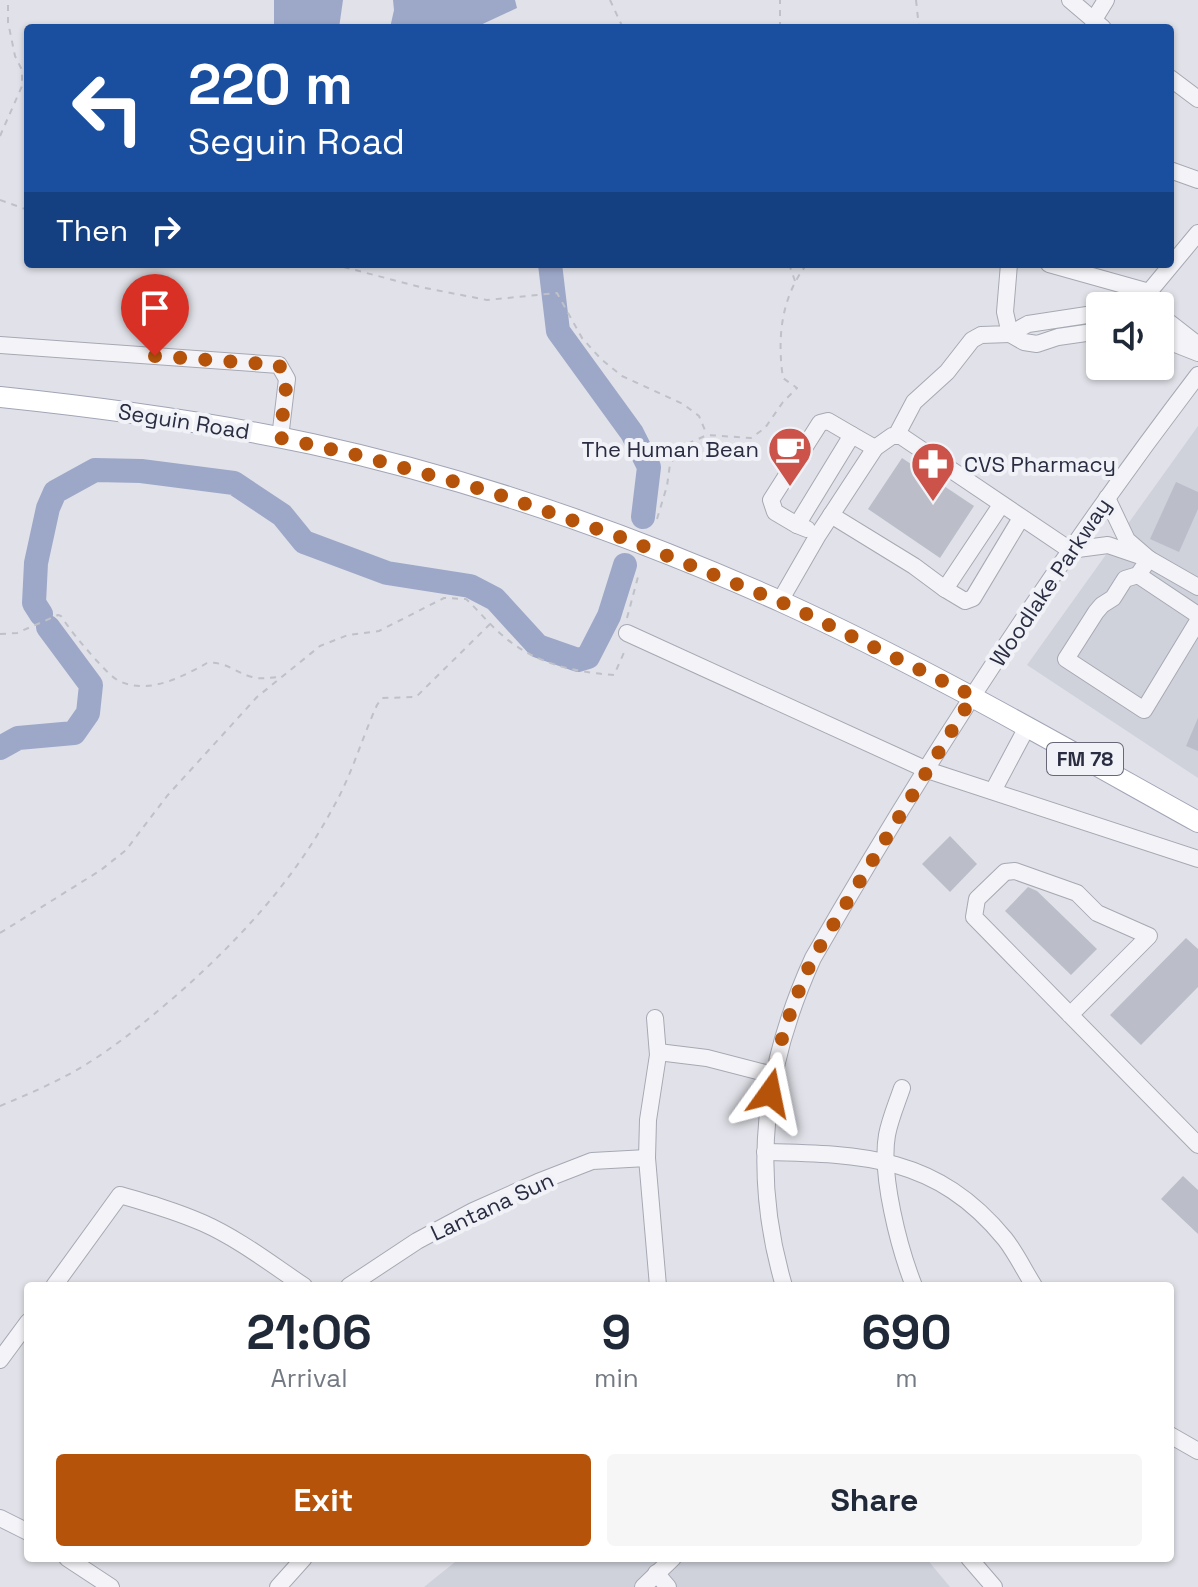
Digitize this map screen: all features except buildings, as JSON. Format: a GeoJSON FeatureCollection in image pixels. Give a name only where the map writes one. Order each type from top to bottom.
{"type":"FeatureCollection","features":[{"type":"Feature","properties":{"kind":"main road","name":"Seguin Road"},"geometry":{"type":"LineString","coordinates":[[0,397],[124,410],[357,455],[488,491],[626,539],[780,601],[973,696],[1198,822]]}},
{"type":"Feature","properties":{"kind":"street"},"geometry":{"type":"LineString","coordinates":[[1070,0],[1098,24],[1106,0]]}},
{"type":"Feature","properties":{"kind":"street"},"geometry":{"type":"LineString","coordinates":[[1174,81],[1198,99]]}},
{"type":"Feature","properties":{"kind":"street"},"geometry":{"type":"LineString","coordinates":[[1174,171],[1198,180]]}},
{"type":"Feature","properties":{"kind":"street"},"geometry":{"type":"LineString","coordinates":[[1174,263],[1198,233]]}},
{"type":"Feature","properties":{"kind":"street"},"geometry":{"type":"LineString","coordinates":[[1009,268],[1005,312],[1010,334],[1024,342],[1037,344],[1086,333]]}},
{"type":"Feature","properties":{"kind":"street"},"geometry":{"type":"LineString","coordinates":[[1060,268],[1127,292]]}},
{"type":"Feature","properties":{"kind":"street"},"geometry":{"type":"LineString","coordinates":[[1152,292],[1170,268]]}},
{"type":"Feature","properties":{"kind":"street"},"geometry":{"type":"LineString","coordinates":[[896,436],[914,402],[947,372],[972,340],[981,335],[1010,334],[1028,324],[1086,315]]}},
{"type":"Feature","properties":{"kind":"street"},"geometry":{"type":"LineString","coordinates":[[1174,326],[1198,345]]}},
{"type":"Feature","properties":{"kind":"street"},"geometry":{"type":"LineString","coordinates":[[1174,344],[1198,353]]}},
{"type":"Feature","properties":{"kind":"street"},"geometry":{"type":"LineString","coordinates":[[0,345],[279,365],[287,379],[280,438]]}},
{"type":"Feature","properties":{"kind":"street","name":"Woodlake Parkway"},"geometry":{"type":"LineString","coordinates":[[783,1282],[770,1226],[765,1186],[767,1110],[791,1010],[813,958],[973,696],[1070,550],[1198,375]]}},
{"type":"Feature","properties":{"kind":"street"},"geometry":{"type":"LineString","coordinates":[[818,535],[775,512],[771,500],[809,437],[820,423],[828,421],[875,448]]}},
{"type":"Feature","properties":{"kind":"street"},"geometry":{"type":"LineString","coordinates":[[797,525],[852,435]]}},
{"type":"Feature","properties":{"kind":"street"},"geometry":{"type":"LineString","coordinates":[[780,601],[818,535],[875,448],[892,436],[901,436],[1070,550],[1116,546],[1196,580]]}},
{"type":"Feature","properties":{"kind":"street"},"geometry":{"type":"LineString","coordinates":[[1107,498],[1127,540],[1149,559]]}},
{"type":"Feature","properties":{"kind":"street"},"geometry":{"type":"LineString","coordinates":[[945,589],[1001,505]]}},
{"type":"Feature","properties":{"kind":"street"},"geometry":{"type":"LineString","coordinates":[[831,515],[965,601],[973,598],[1021,518]]}},
{"type":"Feature","properties":{"kind":"street"},"geometry":{"type":"LineString","coordinates":[[1149,559],[1138,575],[1125,579],[1113,598],[1102,605],[1066,659],[1144,710],[1198,621]]}},
{"type":"Feature","properties":{"kind":"street"},"geometry":{"type":"LineString","coordinates":[[1138,575],[1198,615]]}},
{"type":"Feature","properties":{"kind":"street"},"geometry":{"type":"LineString","coordinates":[[627,633],[927,770],[1198,859]]}},
{"type":"Feature","properties":{"kind":"street"},"geometry":{"type":"LineString","coordinates":[[993,791],[1027,727]]}},
{"type":"Feature","properties":{"kind":"street"},"geometry":{"type":"LineString","coordinates":[[1070,1015],[1149,936],[1097,913],[1077,893],[1015,871],[1005,872],[977,899],[974,917],[1070,1015],[1198,1145]]}},
{"type":"Feature","properties":{"kind":"street"},"geometry":{"type":"LineString","coordinates":[[655,1018],[658,1052],[648,1120],[647,1158],[658,1282]]}},
{"type":"Feature","properties":{"kind":"street"},"geometry":{"type":"LineString","coordinates":[[658,1052],[707,1058],[773,1075]]}},
{"type":"Feature","properties":{"kind":"street"},"geometry":{"type":"LineString","coordinates":[[902,1088],[887,1133],[886,1161],[894,1226],[913,1282]]}},
{"type":"Feature","properties":{"kind":"street"},"geometry":{"type":"LineString","coordinates":[[765,1152],[850,1155],[886,1161],[938,1182],[973,1205],[1006,1240],[1032,1282]]}},
{"type":"Feature","properties":{"kind":"street","name":"Lantana Sun"},"geometry":{"type":"LineString","coordinates":[[355,1282],[417,1241],[459,1218],[538,1182],[592,1161],[647,1158]]}},
{"type":"Feature","properties":{"kind":"street"},"geometry":{"type":"LineString","coordinates":[[57,1282],[120,1195],[168,1208],[205,1224],[298,1282]]}},
{"type":"Feature","properties":{"kind":"street"},"geometry":{"type":"LineString","coordinates":[[0,1360],[24,1330]]}},
{"type":"Feature","properties":{"kind":"street"},"geometry":{"type":"LineString","coordinates":[[1174,1437],[1198,1451]]}},
{"type":"Feature","properties":{"kind":"street"},"geometry":{"type":"LineString","coordinates":[[0,1518],[24,1530]]}},
{"type":"Feature","properties":{"kind":"street"},"geometry":{"type":"LineString","coordinates":[[73,1562],[111,1587]]}},
{"type":"Feature","properties":{"kind":"street"},"geometry":{"type":"LineString","coordinates":[[278,1587],[300,1562]]}},
{"type":"Feature","properties":{"kind":"street"},"geometry":{"type":"LineString","coordinates":[[643,1587],[668,1562]]}},
{"type":"Feature","properties":{"kind":"street"},"geometry":{"type":"LineString","coordinates":[[972,1562],[994,1587]]}},
{"type":"Feature","properties":{"kind":"street"},"geometry":{"type":"LineString","coordinates":[[656,1573],[668,1587]]}},
{"type":"Feature","properties":{"kind":"path"},"geometry":{"type":"LineString","coordinates":[[0,136],[22,86],[22,70],[15,56],[8,22],[8,0]]}},
{"type":"Feature","properties":{"kind":"path"},"geometry":{"type":"LineString","coordinates":[[610,0],[621,24]]}},
{"type":"Feature","properties":{"kind":"path"},"geometry":{"type":"LineString","coordinates":[[780,0],[780,24]]}},
{"type":"Feature","properties":{"kind":"path"},"geometry":{"type":"LineString","coordinates":[[916,0],[919,24]]}},
{"type":"Feature","properties":{"kind":"path"},"geometry":{"type":"LineString","coordinates":[[0,200],[24,209]]}},
{"type":"Feature","properties":{"kind":"path"},"geometry":{"type":"LineString","coordinates":[[347,268],[487,300],[557,293],[582,338],[601,359],[622,376],[683,404],[699,416],[707,435]]}},
{"type":"Feature","properties":{"kind":"path"},"geometry":{"type":"LineString","coordinates":[[790,268],[795,281]]}},
{"type":"Feature","properties":{"kind":"path"},"geometry":{"type":"LineString","coordinates":[[657,519],[670,464],[685,445],[707,435],[751,438],[765,428],[797,388],[783,378],[779,349],[781,326],[795,281],[804,268]]}},
{"type":"Feature","properties":{"kind":"path"},"geometry":{"type":"LineString","coordinates":[[0,933],[101,870],[126,850],[192,768],[257,697],[320,646],[348,635],[379,631],[444,598],[466,599],[499,633],[533,657],[578,673],[614,675],[627,647],[627,619],[639,573]]}},
{"type":"Feature","properties":{"kind":"path"},"geometry":{"type":"LineString","coordinates":[[0,634],[17,633],[61,616],[75,638],[111,675],[124,683],[161,684],[215,662],[249,676],[264,679],[282,677]]}},
{"type":"Feature","properties":{"kind":"path"},"geometry":{"type":"LineString","coordinates":[[0,1106],[57,1081],[129,1036],[220,956],[269,904],[323,824],[346,781],[382,698],[416,697],[490,623]]}},
{"type":"Feature","properties":{"kind":"shaded area"},"geometry":{"type":"Polygon","coordinates":[[[1198,426],[1198,778],[1027,665],[1198,426]]]}},
{"type":"Feature","properties":{"kind":"shaded area"},"geometry":{"type":"Polygon","coordinates":[[[455,1562],[929,1562],[950,1587],[424,1587],[455,1562]]]}},
{"type":"Feature","properties":{"kind":"water"},"geometry":{"type":"Polygon","coordinates":[[[274,0],[343,0],[340,24],[274,24],[274,0]]]}},
{"type":"Feature","properties":{"kind":"water"},"geometry":{"type":"Polygon","coordinates":[[[393,0],[515,0],[517,8],[483,24],[391,24],[393,0]]]}},
{"type":"Feature","properties":{"kind":"waterway"},"geometry":{"type":"LineString","coordinates":[[550,268],[558,331],[632,433],[649,467],[643,517]]}},
{"type":"Feature","properties":{"kind":"waterway"},"geometry":{"type":"LineString","coordinates":[[41,614],[34,603],[36,563],[48,508],[55,492],[95,470],[141,471],[234,483],[282,515],[304,542],[387,573],[470,586],[495,599],[538,646],[578,660],[588,657],[609,616],[625,565]]}},
{"type":"Feature","properties":{"kind":"waterway"},"geometry":{"type":"LineString","coordinates":[[0,748],[18,738],[74,733],[88,713],[91,685],[48,627]]}},
{"type":"Feature","properties":{"kind":"place","name":"The Human Bean"},"geometry":{"type":"Point","coordinates":[790,488]}},
{"type":"Feature","properties":{"kind":"place","name":"CVS Pharmacy"},"geometry":{"type":"Point","coordinates":[933,503]}},
{"type":"Feature","properties":{"kind":"route"},"geometry":{"type":"LineString","coordinates":[[155,356],[279,365],[287,379],[280,438],[357,455],[488,491],[626,539],[788,605],[973,696],[813,958],[795,997],[782,1037],[770,1093]]}}]}
